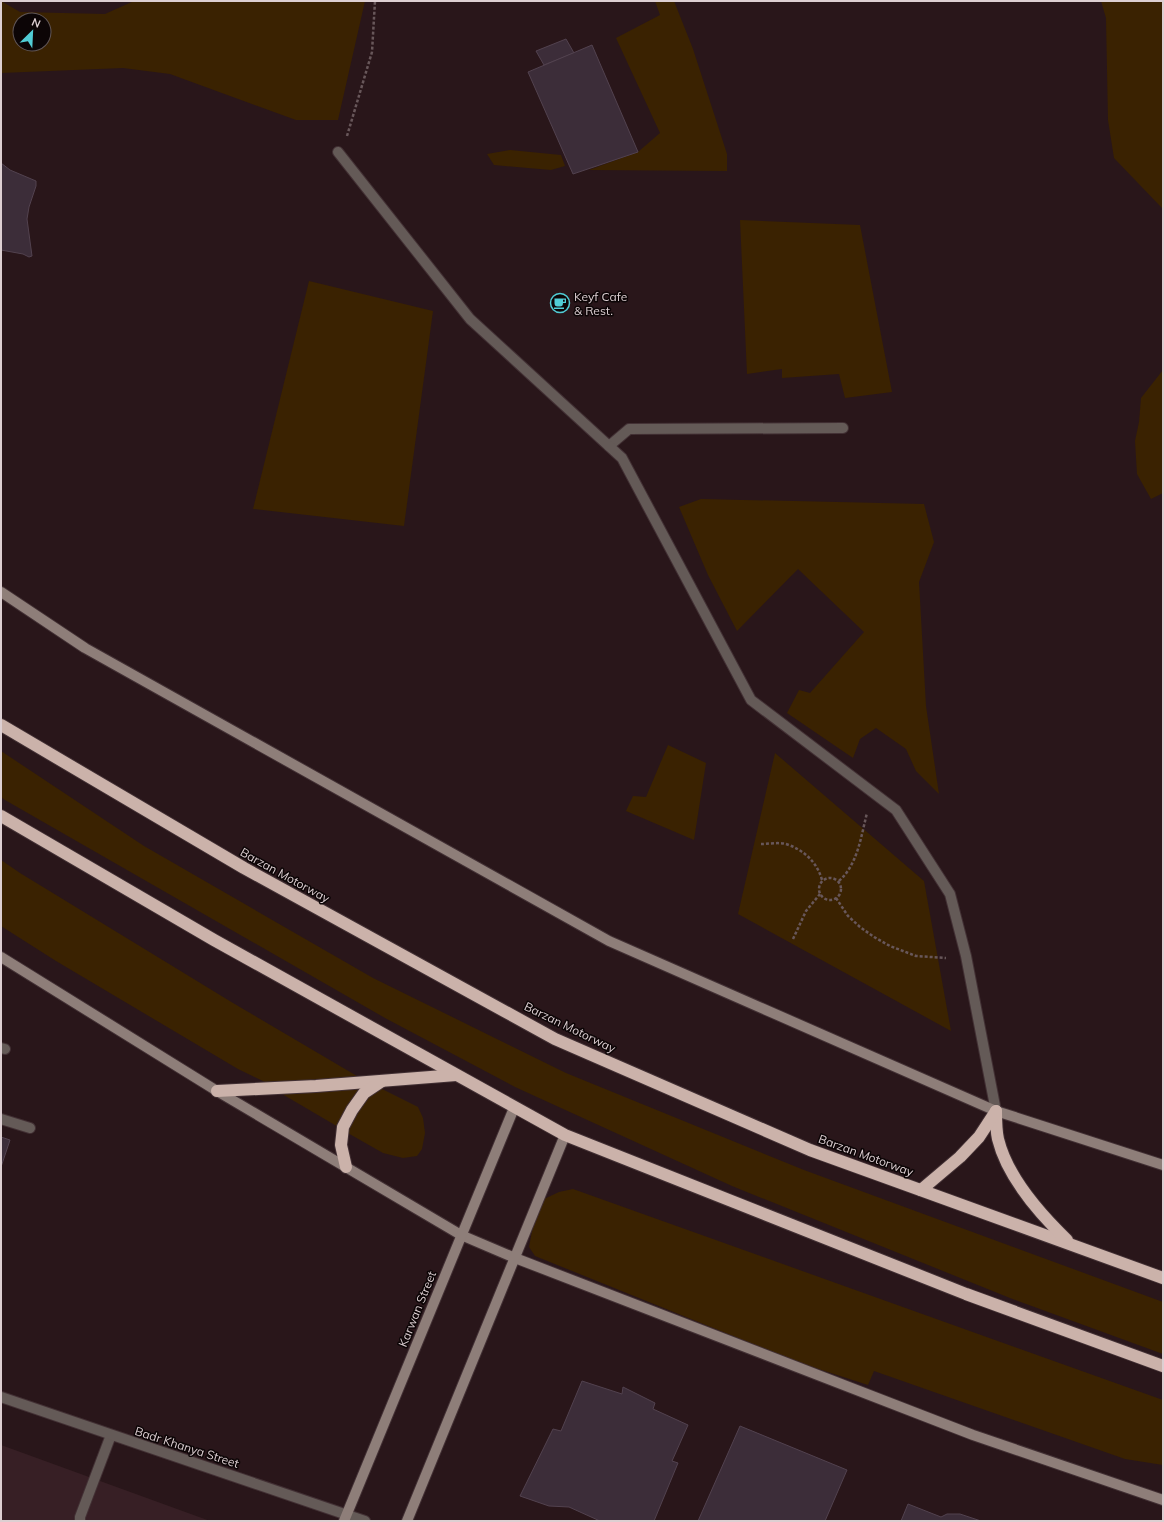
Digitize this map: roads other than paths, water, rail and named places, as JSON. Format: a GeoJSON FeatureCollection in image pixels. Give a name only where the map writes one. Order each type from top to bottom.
{"type":"FeatureCollection","features":[{"type":"Feature","properties":{"kind":"highway","name":"Barzan Motorway"},"geometry":{"type":"LineString","coordinates":[[1,725],[244,868],[555,1039],[810,1150],[1163,1278]]}},
{"type":"Feature","properties":{"kind":"highway"},"geometry":{"type":"LineString","coordinates":[[1,816],[214,940],[565,1135],[966,1294],[1163,1366]]}},
{"type":"Feature","properties":{"kind":"highway"},"geometry":{"type":"LineString","coordinates":[[217,1091],[316,1086],[456,1075]]}},
{"type":"Feature","properties":{"kind":"highway"},"geometry":{"type":"LineString","coordinates":[[346,1167],[341,1145],[343,1127],[352,1110],[364,1094],[382,1081]]}},
{"type":"Feature","properties":{"kind":"highway"},"geometry":{"type":"LineString","coordinates":[[920,1190],[960,1157],[979,1136],[996,1111]]}},
{"type":"Feature","properties":{"kind":"highway"},"geometry":{"type":"LineString","coordinates":[[996,1111],[998,1138],[1007,1164],[1038,1209],[1071,1244]]}},
{"type":"Feature","properties":{"kind":"main road"},"geometry":{"type":"LineString","coordinates":[[1,592],[85,648],[609,942],[996,1111],[1163,1165]]}},
{"type":"Feature","properties":{"kind":"main road"},"geometry":{"type":"LineString","coordinates":[[1,957],[217,1091],[461,1235],[515,1258],[973,1435],[1163,1500]]}},
{"type":"Feature","properties":{"kind":"main road","name":"Karwan Street"},"geometry":{"type":"LineString","coordinates":[[346,1517],[514,1108]]}},
{"type":"Feature","properties":{"kind":"main road"},"geometry":{"type":"LineString","coordinates":[[407,1521],[565,1135]]}},
{"type":"Feature","properties":{"kind":"street"},"geometry":{"type":"LineString","coordinates":[[338,152],[470,319],[622,458],[751,700],[896,810],[950,894],[966,956],[996,1111]]}},
{"type":"Feature","properties":{"kind":"street"},"geometry":{"type":"LineString","coordinates":[[609,446],[629,429],[843,428]]}},
{"type":"Feature","properties":{"kind":"street"},"geometry":{"type":"LineString","coordinates":[[1,1119],[30,1128]]}},
{"type":"Feature","properties":{"kind":"street","name":"Badr Khanya Street"},"geometry":{"type":"LineString","coordinates":[[1,1397],[346,1517],[365,1521]]}},
{"type":"Feature","properties":{"kind":"street"},"geometry":{"type":"LineString","coordinates":[[80,1521],[111,1436]]}},
{"type":"Feature","properties":{"kind":"place","name":"Keyf Cafe & Rest."},"geometry":{"type":"Point","coordinates":[560,303]}}]}
